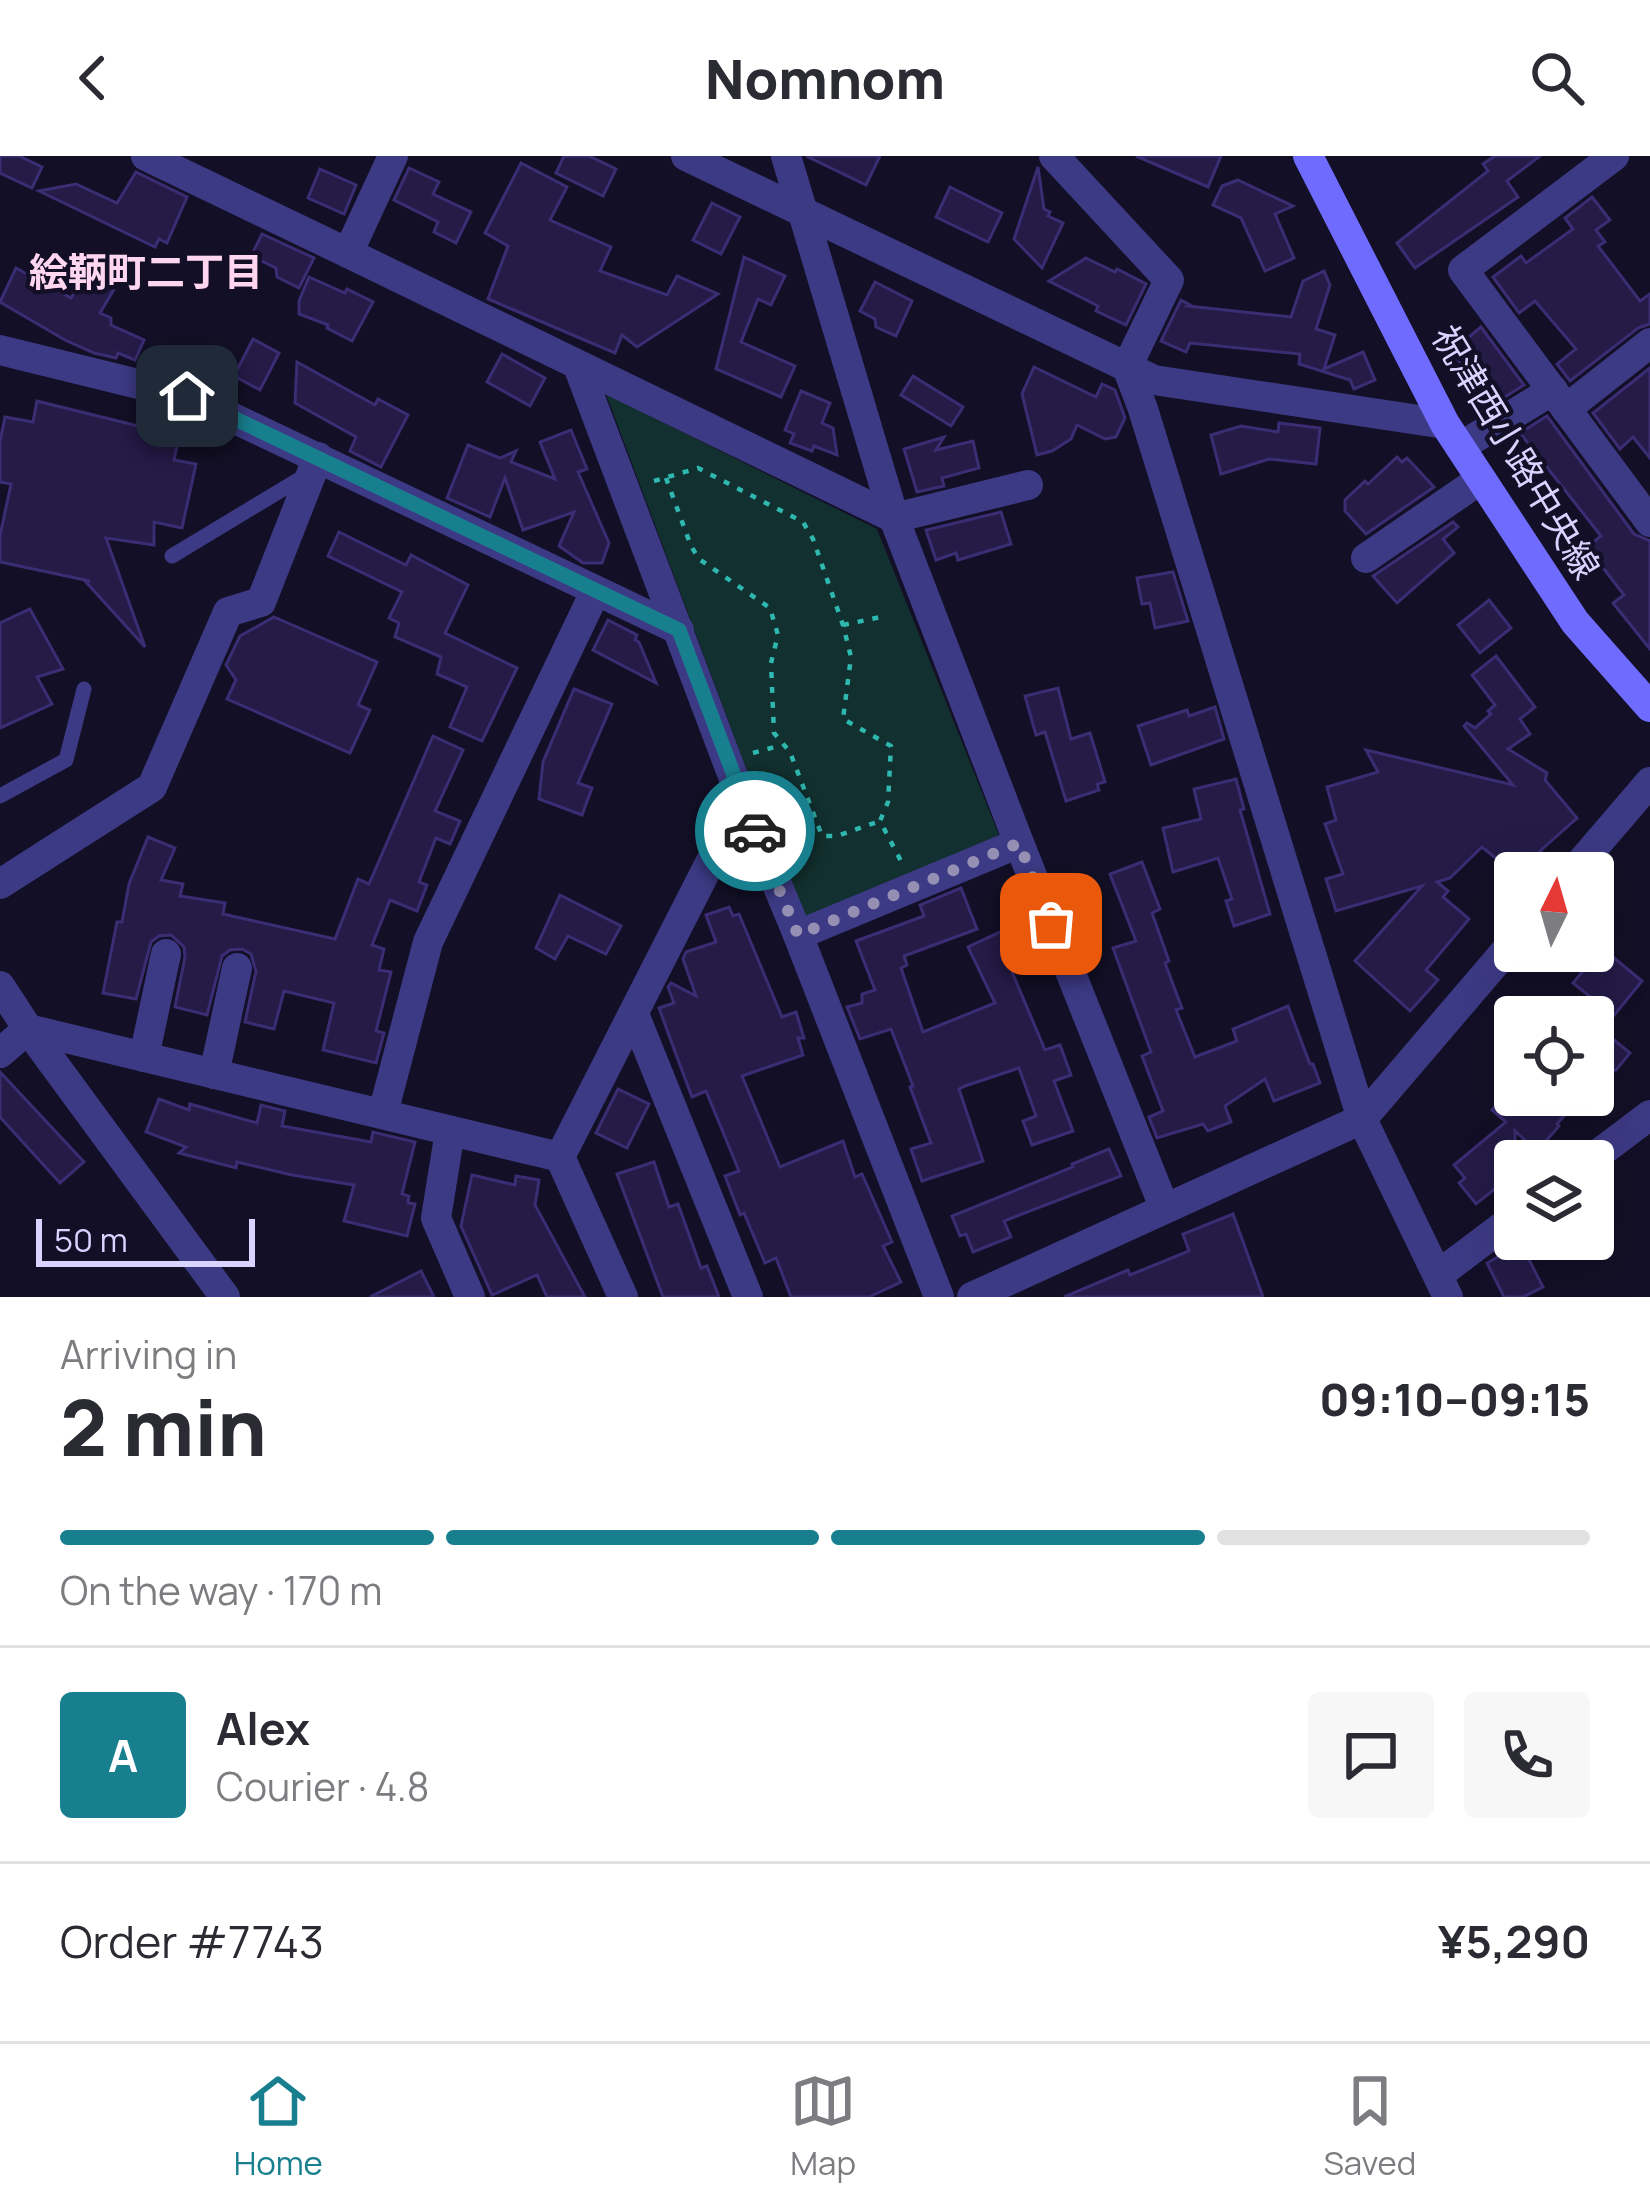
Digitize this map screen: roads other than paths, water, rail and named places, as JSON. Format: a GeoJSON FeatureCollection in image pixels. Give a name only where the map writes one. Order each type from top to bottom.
{"type":"FeatureCollection","features":[{"type":"Feature","properties":{"kind":"main road","name":"祝津西小路中央線"},"geometry":{"type":"LineString","coordinates":[[1308,156],[1453,436],[1575,622],[1650,707]]}},
{"type":"Feature","properties":{"kind":"street"},"geometry":{"type":"LineString","coordinates":[[146,156],[894,518],[1028,485]]}},
{"type":"Feature","properties":{"kind":"street"},"geometry":{"type":"LineString","coordinates":[[348,254],[393,156]]}},
{"type":"Feature","properties":{"kind":"street"},"geometry":{"type":"LineString","coordinates":[[686,156],[1154,380],[1453,436],[1559,399],[1650,343]]}},
{"type":"Feature","properties":{"kind":"street"},"geometry":{"type":"LineString","coordinates":[[786,156],[894,518],[1164,1207]]}},
{"type":"Feature","properties":{"kind":"street"},"geometry":{"type":"LineString","coordinates":[[1054,156],[1169,280],[1127,367],[1361,1119],[1437,1289],[1494,1236]]}},
{"type":"Feature","properties":{"kind":"street"},"geometry":{"type":"LineString","coordinates":[[1614,156],[1463,270],[1650,521]]}},
{"type":"Feature","properties":{"kind":"street"},"geometry":{"type":"LineString","coordinates":[[0,350],[187,396],[316,464],[679,630]]}},
{"type":"Feature","properties":{"kind":"street"},"geometry":{"type":"LineString","coordinates":[[578,366],[742,800],[939,1297]]}},
{"type":"Feature","properties":{"kind":"street"},"geometry":{"type":"LineString","coordinates":[[0,879],[152,787],[228,612],[261,602],[316,464]]}},
{"type":"Feature","properties":{"kind":"street"},"geometry":{"type":"LineString","coordinates":[[1366,558],[1481,479]]}},
{"type":"Feature","properties":{"kind":"street"},"geometry":{"type":"LineString","coordinates":[[383,1113],[428,942],[595,592]]}},
{"type":"Feature","properties":{"kind":"street"},"geometry":{"type":"LineString","coordinates":[[1590,852],[1650,782]]}},
{"type":"Feature","properties":{"kind":"street"},"geometry":{"type":"LineString","coordinates":[[560,1156],[742,800]]}},
{"type":"Feature","properties":{"kind":"street"},"geometry":{"type":"LineString","coordinates":[[798,935],[1019,843]]}},
{"type":"Feature","properties":{"kind":"street"},"geometry":{"type":"LineString","coordinates":[[144,1058],[166,954]]}},
{"type":"Feature","properties":{"kind":"street"},"geometry":{"type":"LineString","coordinates":[[972,1297],[1361,1119],[1494,964]]}},
{"type":"Feature","properties":{"kind":"street"},"geometry":{"type":"LineString","coordinates":[[214,1074],[237,968]]}},
{"type":"Feature","properties":{"kind":"street"},"geometry":{"type":"LineString","coordinates":[[0,986],[225,1297]]}},
{"type":"Feature","properties":{"kind":"street"},"geometry":{"type":"LineString","coordinates":[[634,1014],[748,1297]]}},
{"type":"Feature","properties":{"kind":"street"},"geometry":{"type":"LineString","coordinates":[[28,1029],[560,1156]]}},
{"type":"Feature","properties":{"kind":"street"},"geometry":{"type":"LineString","coordinates":[[0,1054],[28,1029]]}},
{"type":"Feature","properties":{"kind":"street"},"geometry":{"type":"LineString","coordinates":[[1614,1142],[1650,1115]]}},
{"type":"Feature","properties":{"kind":"street"},"geometry":{"type":"LineString","coordinates":[[450,1131],[436,1218],[470,1297]]}},
{"type":"Feature","properties":{"kind":"street"},"geometry":{"type":"LineString","coordinates":[[560,1156],[623,1297]]}},
{"type":"Feature","properties":{"kind":"lane"},"geometry":{"type":"LineString","coordinates":[[172,556],[316,464]]}},
{"type":"Feature","properties":{"kind":"lane"},"geometry":{"type":"LineString","coordinates":[[0,796],[66,760],[84,689]]}},
{"type":"Feature","properties":{"kind":"district","name":"絵鞆町二丁目"},"geometry":{"type":"Point","coordinates":[146,272]}}]}
